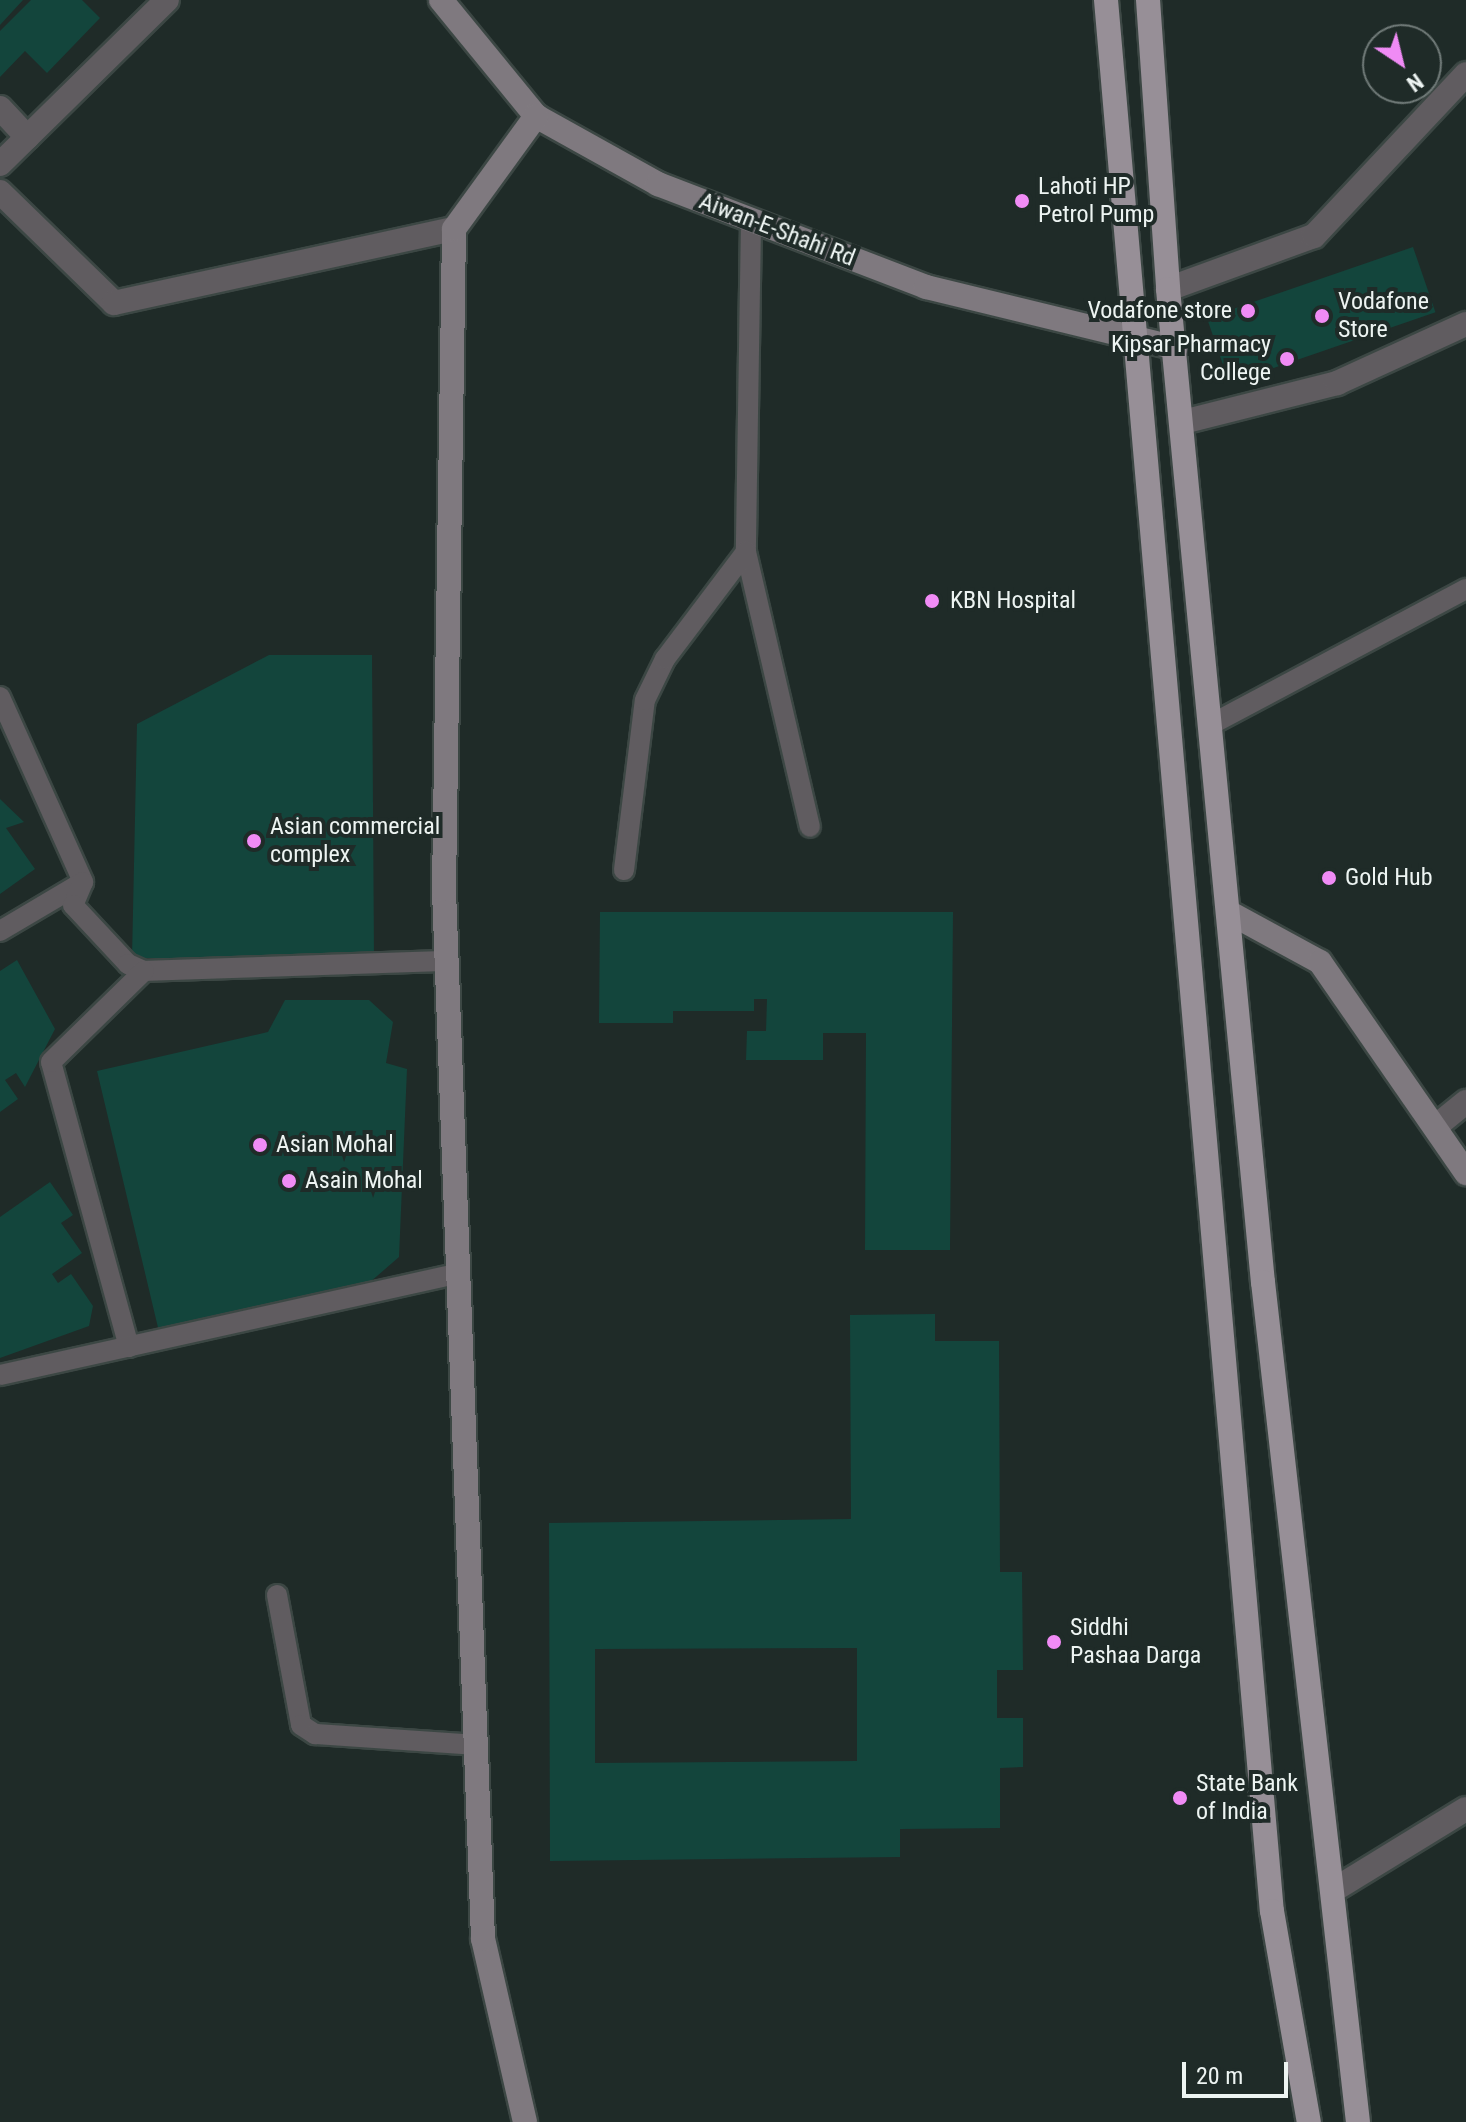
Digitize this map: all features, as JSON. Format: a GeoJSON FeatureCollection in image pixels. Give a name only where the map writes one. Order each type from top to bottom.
{"type":"FeatureCollection","features":[{"type":"Feature","properties":{"kind":"main road"},"geometry":{"type":"LineString","coordinates":[[1106,0],[1272,1911],[1309,2122]]}},
{"type":"Feature","properties":{"kind":"main road"},"geometry":{"type":"LineString","coordinates":[[1148,0],[1168,289],[1263,1282],[1337,1888],[1358,2122]]}},
{"type":"Feature","properties":{"kind":"street"},"geometry":{"type":"LineString","coordinates":[[0,164],[167,0]]}},
{"type":"Feature","properties":{"kind":"street","name":"Aiwan-E-Shahi Rd"},"geometry":{"type":"LineString","coordinates":[[441,0],[536,116],[658,184],[926,287],[1176,348]]}},
{"type":"Feature","properties":{"kind":"street"},"geometry":{"type":"LineString","coordinates":[[1168,289],[1314,236],[1466,74]]}},
{"type":"Feature","properties":{"kind":"street"},"geometry":{"type":"LineString","coordinates":[[0,108],[27,137]]}},
{"type":"Feature","properties":{"kind":"street"},"geometry":{"type":"LineString","coordinates":[[525,2122],[483,1939],[455,1274],[448,961],[454,229],[536,116]]}},
{"type":"Feature","properties":{"kind":"street"},"geometry":{"type":"LineString","coordinates":[[0,192],[114,303],[454,229]]}},
{"type":"Feature","properties":{"kind":"street"},"geometry":{"type":"LineString","coordinates":[[1183,422],[1337,383],[1466,324]]}},
{"type":"Feature","properties":{"kind":"street"},"geometry":{"type":"LineString","coordinates":[[1230,913],[1320,962],[1466,1173]]}},
{"type":"Feature","properties":{"kind":"street"},"geometry":{"type":"LineString","coordinates":[[1435,1127],[1466,1102]]}},
{"type":"Feature","properties":{"kind":"street"},"geometry":{"type":"LineString","coordinates":[[1337,1888],[1466,1809]]}},
{"type":"Feature","properties":{"kind":"lane"},"geometry":{"type":"LineString","coordinates":[[751,222],[746,552],[810,827]]}},
{"type":"Feature","properties":{"kind":"lane"},"geometry":{"type":"LineString","coordinates":[[624,870],[645,700],[665,659],[746,552]]}},
{"type":"Feature","properties":{"kind":"lane"},"geometry":{"type":"LineString","coordinates":[[1212,724],[1466,589]]}},
{"type":"Feature","properties":{"kind":"lane"},"geometry":{"type":"LineString","coordinates":[[0,697],[83,882],[73,905],[128,964],[144,971],[448,961]]}},
{"type":"Feature","properties":{"kind":"lane"},"geometry":{"type":"LineString","coordinates":[[0,931],[83,882]]}},
{"type":"Feature","properties":{"kind":"lane"},"geometry":{"type":"LineString","coordinates":[[129,1347],[51,1062],[144,971]]}},
{"type":"Feature","properties":{"kind":"lane"},"geometry":{"type":"LineString","coordinates":[[0,1375],[455,1274]]}},
{"type":"Feature","properties":{"kind":"lane"},"geometry":{"type":"LineString","coordinates":[[277,1595],[301,1725],[315,1734],[475,1745]]}},
{"type":"Feature","properties":{"kind":"building"},"geometry":{"type":"Polygon","coordinates":[[[0,0],[23,0],[0,25],[0,0]]]}},
{"type":"Feature","properties":{"kind":"building"},"geometry":{"type":"Polygon","coordinates":[[[31,0],[82,0],[100,18],[47,73],[25,51],[0,77],[0,31],[31,0]]]}},
{"type":"Feature","properties":{"kind":"building","name":"Vodafone Store"},"geometry":{"type":"Polygon","coordinates":[[[1413,247],[1435,312],[1229,383],[1207,318],[1413,247]]]}},
{"type":"Feature","properties":{"kind":"building","name":"Asian commercial complex"},"geometry":{"type":"Polygon","coordinates":[[[269,655],[372,655],[374,958],[132,958],[137,724],[269,655]]]}},
{"type":"Feature","properties":{"kind":"building"},"geometry":{"type":"Polygon","coordinates":[[[0,799],[24,822],[6,828],[35,869],[0,894],[0,799]]]}},
{"type":"Feature","properties":{"kind":"building"},"geometry":{"type":"Polygon","coordinates":[[[600,912],[953,912],[950,1250],[865,1250],[866,1033],[823,1033],[823,1060],[746,1060],[747,1031],[766,1031],[767,999],[754,999],[754,1011],[673,1011],[673,1023],[599,1023],[600,912]]]}},
{"type":"Feature","properties":{"kind":"building"},"geometry":{"type":"Polygon","coordinates":[[[17,960],[55,1029],[25,1087],[16,1073],[5,1080],[18,1099],[0,1112],[0,971],[17,960]]]}},
{"type":"Feature","properties":{"kind":"building","name":"Asian Mohal"},"geometry":{"type":"Polygon","coordinates":[[[285,1000],[369,1000],[393,1022],[386,1063],[407,1069],[399,1257],[354,1296],[160,1336],[97,1071],[268,1032],[285,1000]]]}},
{"type":"Feature","properties":{"kind":"building"},"geometry":{"type":"Polygon","coordinates":[[[50,1182],[73,1215],[61,1223],[82,1253],[52,1274],[58,1283],[71,1274],[93,1306],[89,1326],[0,1358],[0,1217],[50,1182]]]}},
{"type":"Feature","properties":{"kind":"building"},"geometry":{"type":"Polygon","coordinates":[[[935,1314],[935,1341],[999,1341],[1000,1572],[1022,1572],[1023,1670],[997,1670],[997,1718],[1023,1718],[1023,1767],[1000,1768],[1000,1828],[900,1829],[900,1857],[550,1861],[549,1523],[851,1519],[850,1315],[935,1314]],[[857,1648],[595,1649],[595,1763],[857,1761],[857,1648]]]}},
{"type":"Feature","properties":{"kind":"place","name":"Lahoti HP Petrol Pump"},"geometry":{"type":"Point","coordinates":[1022,201]}},
{"type":"Feature","properties":{"kind":"place","name":"Vodafone store"},"geometry":{"type":"Point","coordinates":[1248,311]}},
{"type":"Feature","properties":{"kind":"place","name":"Vodafone Store"},"geometry":{"type":"Point","coordinates":[1322,316]}},
{"type":"Feature","properties":{"kind":"place","name":"Kipsar Pharmacy College"},"geometry":{"type":"Point","coordinates":[1287,359]}},
{"type":"Feature","properties":{"kind":"place","name":"KBN Hospital"},"geometry":{"type":"Point","coordinates":[932,601]}},
{"type":"Feature","properties":{"kind":"place","name":"Asian commercial complex"},"geometry":{"type":"Point","coordinates":[254,841]}},
{"type":"Feature","properties":{"kind":"place","name":"Gold Hub"},"geometry":{"type":"Point","coordinates":[1329,878]}},
{"type":"Feature","properties":{"kind":"place","name":"Asian Mohal"},"geometry":{"type":"Point","coordinates":[260,1145]}},
{"type":"Feature","properties":{"kind":"place","name":"Asain Mohal"},"geometry":{"type":"Point","coordinates":[289,1181]}},
{"type":"Feature","properties":{"kind":"place","name":"Siddhi Pashaa Darga"},"geometry":{"type":"Point","coordinates":[1054,1642]}},
{"type":"Feature","properties":{"kind":"place","name":"State Bank of India"},"geometry":{"type":"Point","coordinates":[1180,1798]}}]}
